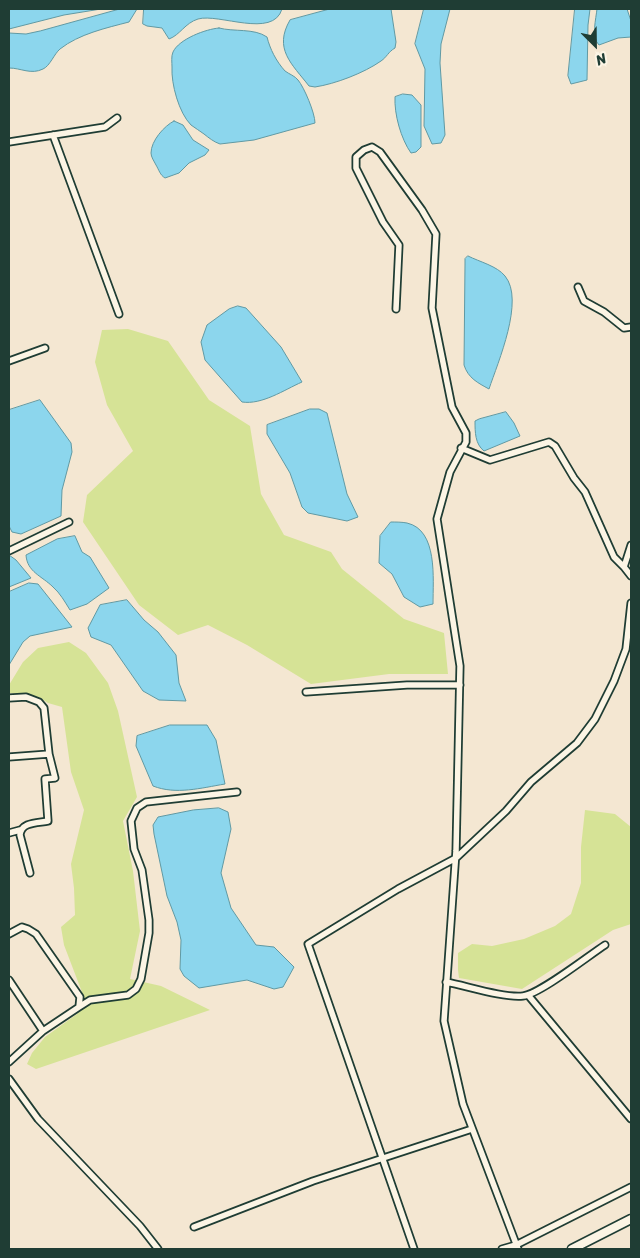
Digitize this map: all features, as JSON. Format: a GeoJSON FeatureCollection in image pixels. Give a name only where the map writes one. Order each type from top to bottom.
{"type":"FeatureCollection","features":[{"type":"Feature","properties":{"kind":"main road"},"geometry":{"type":"LineString","coordinates":[[572,1249],[631,1219]]}},
{"type":"Feature","properties":{"kind":"street"},"geometry":{"type":"LineString","coordinates":[[9,142],[105,127],[117,118]]}},
{"type":"Feature","properties":{"kind":"street"},"geometry":{"type":"LineString","coordinates":[[52,135],[119,314]]}},
{"type":"Feature","properties":{"kind":"street"},"geometry":{"type":"LineString","coordinates":[[396,309],[399,245],[383,222],[356,168],[356,157],[364,150],[372,147],[380,152],[422,210],[436,234],[432,308],[452,407],[466,433],[466,442],[461,448],[450,472],[437,519],[460,666],[456,858],[444,1021],[463,1104],[517,1247]]}},
{"type":"Feature","properties":{"kind":"street"},"geometry":{"type":"LineString","coordinates":[[578,287],[584,301],[604,312],[624,328],[631,327]]}},
{"type":"Feature","properties":{"kind":"street"},"geometry":{"type":"LineString","coordinates":[[9,361],[45,348]]}},
{"type":"Feature","properties":{"kind":"street"},"geometry":{"type":"LineString","coordinates":[[461,448],[490,460],[549,442],[555,446],[574,478],[585,492],[614,557],[631,576]]}},
{"type":"Feature","properties":{"kind":"street"},"geometry":{"type":"LineString","coordinates":[[9,551],[69,522]]}},
{"type":"Feature","properties":{"kind":"street"},"geometry":{"type":"LineString","coordinates":[[624,567],[631,545]]}},
{"type":"Feature","properties":{"kind":"street"},"geometry":{"type":"LineString","coordinates":[[414,1249],[308,944],[398,889],[456,858],[506,811],[531,782],[577,743],[595,719],[629,649],[631,603]]}},
{"type":"Feature","properties":{"kind":"street"},"geometry":{"type":"LineString","coordinates":[[306,692],[346,691],[407,685],[460,685]]}},
{"type":"Feature","properties":{"kind":"street"},"geometry":{"type":"LineString","coordinates":[[9,698],[26,697],[39,702],[44,708],[49,754],[55,778],[44,779],[48,821],[24,826],[20,830],[9,833]]}},
{"type":"Feature","properties":{"kind":"street"},"geometry":{"type":"LineString","coordinates":[[9,757],[49,754]]}},
{"type":"Feature","properties":{"kind":"street"},"geometry":{"type":"LineString","coordinates":[[9,1062],[44,1031],[90,1000],[128,995],[136,989],[141,980],[149,932],[149,920],[142,870],[134,848],[131,821],[137,808],[146,802],[237,792]]}},
{"type":"Feature","properties":{"kind":"street"},"geometry":{"type":"LineString","coordinates":[[20,830],[30,873]]}},
{"type":"Feature","properties":{"kind":"street"},"geometry":{"type":"LineString","coordinates":[[9,934],[22,927],[36,934],[80,997],[79,1007]]}},
{"type":"Feature","properties":{"kind":"street"},"geometry":{"type":"LineString","coordinates":[[446,982],[500,994],[528,995],[555,980],[605,945]]}},
{"type":"Feature","properties":{"kind":"street"},"geometry":{"type":"LineString","coordinates":[[9,980],[44,1031]]}},
{"type":"Feature","properties":{"kind":"street"},"geometry":{"type":"LineString","coordinates":[[528,995],[631,1119]]}},
{"type":"Feature","properties":{"kind":"street"},"geometry":{"type":"LineString","coordinates":[[9,1079],[38,1119],[140,1226],[158,1249]]}},
{"type":"Feature","properties":{"kind":"street"},"geometry":{"type":"LineString","coordinates":[[194,1227],[313,1181],[472,1129]]}},
{"type":"Feature","properties":{"kind":"street"},"geometry":{"type":"LineString","coordinates":[[502,1249],[517,1247],[631,1187]]}},
{"type":"Feature","properties":{"kind":"green space"},"geometry":{"type":"Polygon","coordinates":[[[128,329],[168,341],[209,400],[250,426],[261,494],[284,535],[331,552],[342,569],[404,619],[444,633],[448,674],[389,674],[311,684],[247,645],[208,625],[178,635],[139,605],[83,522],[87,495],[133,451],[107,405],[95,362],[102,330],[128,329]]]}},
{"type":"Feature","properties":{"kind":"green space"},"geometry":{"type":"Polygon","coordinates":[[[69,642],[86,653],[108,683],[118,711],[137,797],[123,821],[133,871],[140,931],[130,979],[161,986],[210,1010],[36,1069],[27,1064],[32,1053],[45,1037],[77,1014],[85,1000],[64,945],[61,927],[75,915],[71,864],[84,810],[71,772],[62,707],[48,703],[39,697],[10,693],[9,685],[23,662],[38,648],[69,642]]]}},
{"type":"Feature","properties":{"kind":"green space"},"geometry":{"type":"Polygon","coordinates":[[[585,810],[615,814],[631,827],[631,924],[613,930],[522,989],[459,978],[458,953],[472,944],[492,946],[524,939],[555,926],[571,914],[581,883],[581,847],[585,810]]]}},
{"type":"Feature","properties":{"kind":"water"},"geometry":{"type":"Polygon","coordinates":[[[9,9],[101,9],[64,15],[9,29],[9,9]]]}},
{"type":"Feature","properties":{"kind":"water"},"geometry":{"type":"Polygon","coordinates":[[[120,9],[137,9],[129,22],[93,32],[67,44],[58,51],[48,65],[39,71],[9,68],[9,33],[26,34],[40,31],[120,9]]]}},
{"type":"Feature","properties":{"kind":"water"},"geometry":{"type":"Polygon","coordinates":[[[144,9],[282,9],[277,18],[257,24],[219,19],[198,19],[169,39],[162,28],[143,24],[144,9]]]}},
{"type":"Feature","properties":{"kind":"water"},"geometry":{"type":"Polygon","coordinates":[[[330,9],[391,9],[396,42],[395,48],[381,61],[358,74],[323,86],[309,86],[287,56],[283,39],[285,30],[290,20],[330,9]]]}},
{"type":"Feature","properties":{"kind":"water"},"geometry":{"type":"Polygon","coordinates":[[[424,9],[450,9],[441,44],[440,63],[445,135],[441,143],[432,144],[424,126],[425,69],[415,44],[424,9]]]}},
{"type":"Feature","properties":{"kind":"water"},"geometry":{"type":"Polygon","coordinates":[[[575,9],[590,9],[587,80],[571,84],[568,76],[575,9]]]}},
{"type":"Feature","properties":{"kind":"water"},"geometry":{"type":"Polygon","coordinates":[[[597,9],[627,9],[631,21],[631,37],[618,38],[599,45],[595,37],[597,9]]]}},
{"type":"Feature","properties":{"kind":"water"},"geometry":{"type":"Polygon","coordinates":[[[219,28],[256,32],[267,37],[279,63],[285,71],[297,79],[303,88],[315,123],[254,140],[220,144],[191,125],[179,106],[174,90],[172,54],[176,47],[187,39],[207,30],[219,28]]]}},
{"type":"Feature","properties":{"kind":"water"},"geometry":{"type":"Polygon","coordinates":[[[403,94],[412,95],[421,105],[421,147],[416,152],[411,153],[401,134],[396,111],[395,97],[403,94]]]}},
{"type":"Feature","properties":{"kind":"water"},"geometry":{"type":"Polygon","coordinates":[[[174,121],[183,125],[193,140],[209,150],[205,155],[189,163],[179,173],[165,178],[152,158],[151,153],[153,144],[159,134],[174,121]]]}},
{"type":"Feature","properties":{"kind":"water"},"geometry":{"type":"Polygon","coordinates":[[[468,256],[498,270],[505,276],[510,287],[512,300],[508,331],[489,389],[471,377],[464,365],[465,259],[468,256]]]}},
{"type":"Feature","properties":{"kind":"water"},"geometry":{"type":"Polygon","coordinates":[[[238,306],[246,308],[281,347],[302,382],[265,399],[242,402],[205,360],[201,342],[207,325],[229,309],[238,306]]]}},
{"type":"Feature","properties":{"kind":"water"},"geometry":{"type":"Polygon","coordinates":[[[40,400],[71,443],[72,452],[62,490],[61,516],[21,534],[12,532],[9,526],[9,410],[40,400]]]}},
{"type":"Feature","properties":{"kind":"water"},"geometry":{"type":"Polygon","coordinates":[[[310,409],[319,409],[327,413],[347,494],[358,517],[347,521],[308,513],[302,507],[290,473],[267,434],[267,425],[310,409]]]}},
{"type":"Feature","properties":{"kind":"water"},"geometry":{"type":"Polygon","coordinates":[[[506,412],[520,436],[484,451],[477,441],[475,421],[506,412]]]}},
{"type":"Feature","properties":{"kind":"water"},"geometry":{"type":"Polygon","coordinates":[[[391,522],[407,523],[417,527],[424,535],[432,557],[433,604],[420,607],[404,597],[392,574],[379,563],[380,536],[391,522]]]}},
{"type":"Feature","properties":{"kind":"water"},"geometry":{"type":"Polygon","coordinates":[[[75,536],[82,552],[90,557],[109,588],[87,604],[70,610],[56,589],[32,570],[26,555],[57,539],[75,536]]]}},
{"type":"Feature","properties":{"kind":"water"},"geometry":{"type":"Polygon","coordinates":[[[9,555],[16,560],[31,578],[9,587],[9,555]]]}},
{"type":"Feature","properties":{"kind":"water"},"geometry":{"type":"Polygon","coordinates":[[[29,583],[38,584],[72,627],[30,636],[23,642],[9,665],[9,592],[29,583]]]}},
{"type":"Feature","properties":{"kind":"water"},"geometry":{"type":"Polygon","coordinates":[[[127,600],[144,620],[158,632],[176,655],[179,683],[186,701],[159,700],[143,691],[111,645],[91,637],[88,628],[100,605],[127,600]]]}},
{"type":"Feature","properties":{"kind":"water"},"geometry":{"type":"Polygon","coordinates":[[[170,725],[207,725],[216,740],[225,784],[180,790],[162,789],[153,786],[136,746],[137,736],[170,725]]]}},
{"type":"Feature","properties":{"kind":"water"},"geometry":{"type":"Polygon","coordinates":[[[219,808],[228,812],[231,829],[221,873],[231,908],[256,945],[274,947],[294,967],[283,987],[274,989],[247,980],[199,988],[184,976],[180,969],[181,940],[177,922],[167,896],[153,825],[158,817],[193,810],[219,808]]]}}]}
